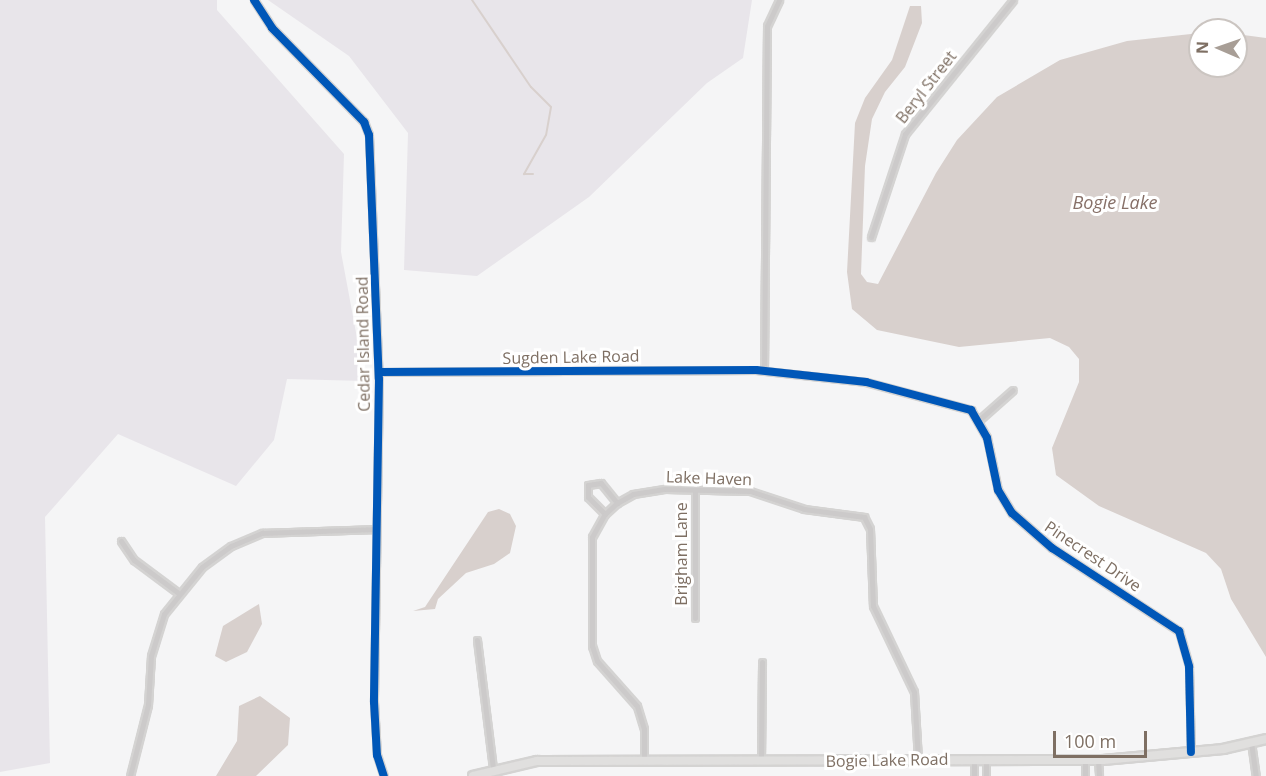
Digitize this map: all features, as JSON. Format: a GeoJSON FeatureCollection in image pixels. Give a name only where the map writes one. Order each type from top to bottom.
{"type":"FeatureCollection","features":[{"type":"Feature","properties":{"kind":"main road","name":"Bogie Lake Road"},"geometry":{"type":"LineString","coordinates":[[473,776],[493,768],[537,761],[644,759],[1098,760],[1191,753],[1266,739]]}},
{"type":"Feature","properties":{"kind":"street","name":"Cedar Island Road"},"geometry":{"type":"LineString","coordinates":[[254,0],[272,28],[364,122],[369,135],[379,372],[375,732],[384,776]]}},
{"type":"Feature","properties":{"kind":"street"},"geometry":{"type":"LineString","coordinates":[[779,0],[767,26],[764,371],[866,382],[943,399],[971,410],[980,420],[1013,390]]}},
{"type":"Feature","properties":{"kind":"street","name":"Beryl Street"},"geometry":{"type":"LineString","coordinates":[[871,237],[905,134],[1013,0]]}},
{"type":"Feature","properties":{"kind":"street","name":"Sugden Lake Road"},"geometry":{"type":"LineString","coordinates":[[379,372],[764,371]]}},
{"type":"Feature","properties":{"kind":"street","name":"Pinecrest Drive"},"geometry":{"type":"LineString","coordinates":[[980,420],[998,490],[1012,513],[1052,548],[1179,631],[1189,667],[1191,753]]}},
{"type":"Feature","properties":{"kind":"street"},"geometry":{"type":"LineString","coordinates":[[605,514],[588,497],[588,485],[601,483],[617,503]]}},
{"type":"Feature","properties":{"kind":"street","name":"Lake Haven"},"geometry":{"type":"LineString","coordinates":[[644,759],[644,729],[637,706],[597,661],[592,646],[592,537],[605,514],[617,503],[650,490],[695,490],[759,493],[804,509],[864,517],[870,529],[873,606],[914,692],[918,760]]}},
{"type":"Feature","properties":{"kind":"street","name":"Brigham Lane"},"geometry":{"type":"LineString","coordinates":[[695,490],[695,618]]}},
{"type":"Feature","properties":{"kind":"street"},"geometry":{"type":"LineString","coordinates":[[130,776],[148,705],[151,656],[164,614],[177,592],[231,546],[262,533],[376,529]]}},
{"type":"Feature","properties":{"kind":"street"},"geometry":{"type":"LineString","coordinates":[[121,541],[134,560],[177,592]]}},
{"type":"Feature","properties":{"kind":"street"},"geometry":{"type":"LineString","coordinates":[[477,640],[493,768]]}},
{"type":"Feature","properties":{"kind":"street"},"geometry":{"type":"LineString","coordinates":[[761,761],[762,662]]}},
{"type":"Feature","properties":{"kind":"street"},"geometry":{"type":"LineString","coordinates":[[1251,742],[1256,776]]}},
{"type":"Feature","properties":{"kind":"street"},"geometry":{"type":"LineString","coordinates":[[974,759],[974,776]]}},
{"type":"Feature","properties":{"kind":"street"},"geometry":{"type":"LineString","coordinates":[[986,759],[986,776]]}},
{"type":"Feature","properties":{"kind":"street"},"geometry":{"type":"LineString","coordinates":[[1084,760],[1085,776]]}},
{"type":"Feature","properties":{"kind":"street"},"geometry":{"type":"LineString","coordinates":[[1098,760],[1099,776]]}},
{"type":"Feature","properties":{"kind":"shaded area"},"geometry":{"type":"Polygon","coordinates":[[[0,0],[217,0],[217,10],[344,154],[341,252],[365,381],[287,379],[274,440],[236,486],[118,434],[45,517],[50,763],[0,772],[0,0]]]}},
{"type":"Feature","properties":{"kind":"shaded area"},"geometry":{"type":"Polygon","coordinates":[[[268,0],[752,0],[743,58],[707,83],[589,197],[477,276],[404,270],[408,133],[349,56],[268,0]]]}},
{"type":"Feature","properties":{"kind":"water","name":"Bogie Lake"},"geometry":{"type":"Polygon","coordinates":[[[910,6],[921,6],[922,23],[905,67],[885,92],[872,119],[865,166],[861,274],[867,282],[878,284],[936,173],[957,140],[997,97],[1060,60],[1127,41],[1188,34],[1188,78],[1248,78],[1248,36],[1266,38],[1266,657],[1231,599],[1221,569],[1206,553],[1099,506],[1056,475],[1052,448],[1079,382],[1079,359],[1069,347],[1050,338],[959,347],[877,330],[852,309],[847,272],[855,123],[865,98],[892,60],[910,6]]]}},
{"type":"Feature","properties":{"kind":"water"},"geometry":{"type":"Polygon","coordinates":[[[499,509],[510,514],[516,526],[510,553],[494,564],[466,573],[438,599],[435,609],[413,611],[425,607],[488,512],[499,509]]]}},
{"type":"Feature","properties":{"kind":"water"},"geometry":{"type":"Polygon","coordinates":[[[259,604],[262,624],[247,652],[226,662],[215,656],[223,626],[259,604]]]}},
{"type":"Feature","properties":{"kind":"water"},"geometry":{"type":"Polygon","coordinates":[[[260,696],[290,718],[288,745],[256,776],[216,776],[237,741],[239,706],[260,696]]]}},
{"type":"Feature","properties":{"kind":"waterway"},"geometry":{"type":"LineString","coordinates":[[472,0],[531,87],[551,107],[546,135],[524,174],[533,174]]}},
{"type":"Feature","properties":{"kind":"cycle path"},"geometry":{"type":"LineString","coordinates":[[254,0],[272,28],[364,122],[369,135],[379,379],[374,702],[377,755],[384,776]]}},
{"type":"Feature","properties":{"kind":"cycle path"},"geometry":{"type":"LineString","coordinates":[[379,372],[756,370],[866,382],[971,410],[987,438],[998,490],[1012,513],[1052,548],[1179,631],[1189,667],[1191,752]]}}]}
